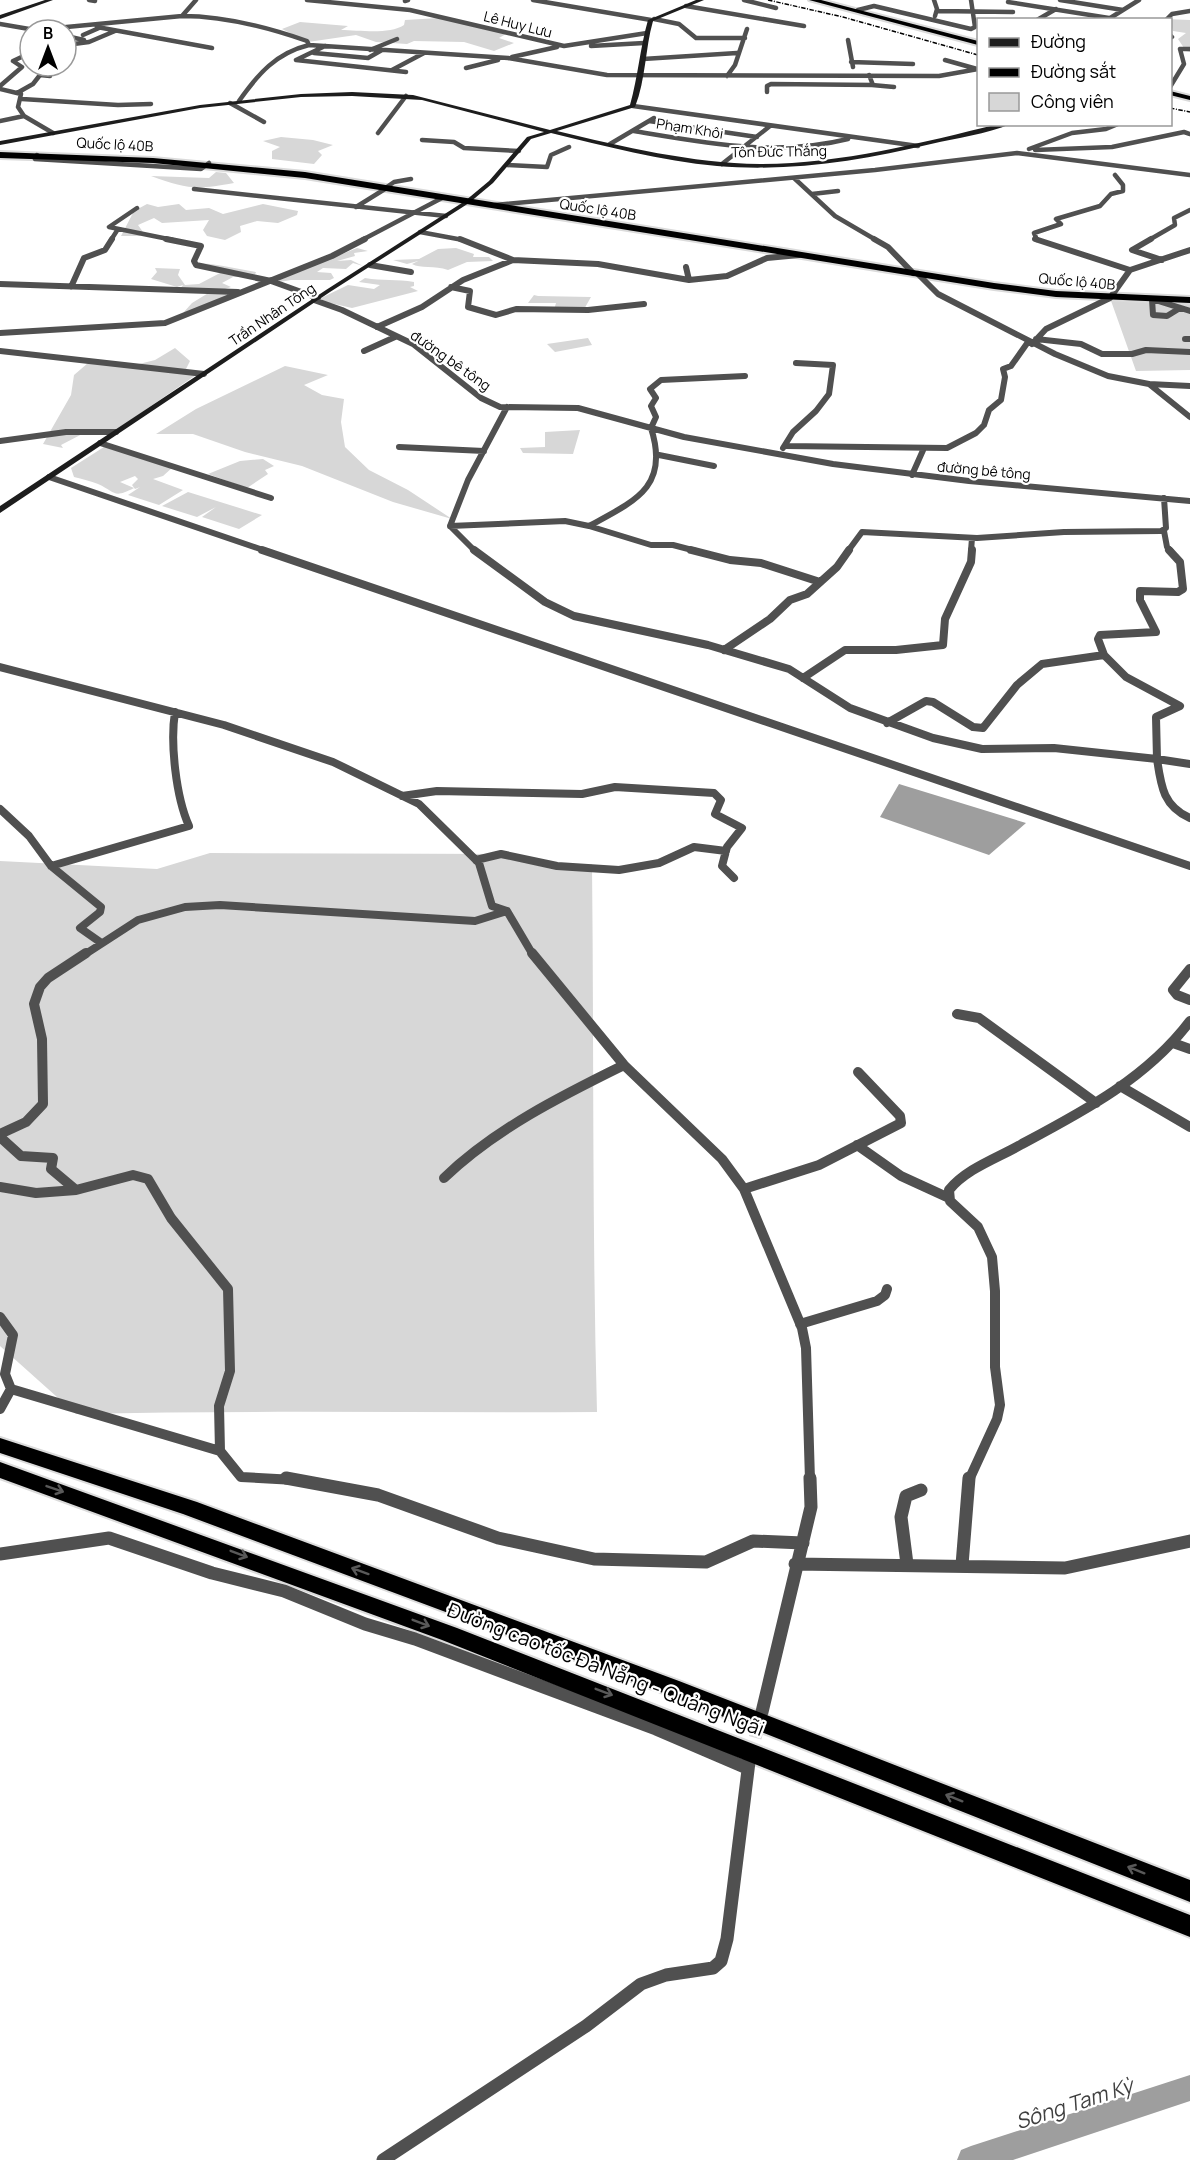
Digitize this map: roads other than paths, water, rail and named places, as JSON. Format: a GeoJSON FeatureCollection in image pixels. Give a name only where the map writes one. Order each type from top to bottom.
{"type":"FeatureCollection","features":[{"type":"Feature","properties":{"kind":"highway"},"geometry":{"type":"LineString","coordinates":[[813,0],[977,42]]}},
{"type":"Feature","properties":{"kind":"highway"},"geometry":{"type":"LineString","coordinates":[[821,0],[977,42]]}},
{"type":"Feature","properties":{"kind":"highway"},"geometry":{"type":"LineString","coordinates":[[1172,91],[1190,96]]}},
{"type":"Feature","properties":{"kind":"highway","name":"Quốc lộ 40B"},"geometry":{"type":"LineString","coordinates":[[0,155],[209,164],[384,189],[1056,294],[1190,300]]}},
{"type":"Feature","properties":{"kind":"highway"},"geometry":{"type":"LineString","coordinates":[[0,1436],[190,1508]]}},
{"type":"Feature","properties":{"kind":"highway","name":"Đường cao tốc Đà Nẵng - Quảng Ngãi"},"geometry":{"type":"LineString","coordinates":[[0,1445],[190,1508],[671,1687],[1190,1891]]}},
{"type":"Feature","properties":{"kind":"highway","name":"Đường cao tốc Đà Nẵng - Quảng Ngãi"},"geometry":{"type":"LineString","coordinates":[[0,1470],[177,1531],[660,1713],[1190,1926]]}},
{"type":"Feature","properties":{"kind":"street"},"geometry":{"type":"LineString","coordinates":[[0,17],[50,0]]}},
{"type":"Feature","properties":{"kind":"street"},"geometry":{"type":"LineString","coordinates":[[89,0],[95,1]]}},
{"type":"Feature","properties":{"kind":"street"},"geometry":{"type":"LineString","coordinates":[[182,16],[196,0]]}},
{"type":"Feature","properties":{"kind":"street","name":"Lê Huy Lưu"},"geometry":{"type":"LineString","coordinates":[[307,0],[410,10],[565,46],[563,46],[580,44],[647,33]]}},
{"type":"Feature","properties":{"kind":"street"},"geometry":{"type":"LineString","coordinates":[[533,0],[679,24],[696,38],[745,38]]}},
{"type":"Feature","properties":{"kind":"street"},"geometry":{"type":"LineString","coordinates":[[701,0],[652,19],[644,43],[644,59],[633,106],[918,146]]}},
{"type":"Feature","properties":{"kind":"street"},"geometry":{"type":"LineString","coordinates":[[744,0],[776,8]]}},
{"type":"Feature","properties":{"kind":"street"},"geometry":{"type":"LineString","coordinates":[[934,0],[937,10],[934,21]]}},
{"type":"Feature","properties":{"kind":"street"},"geometry":{"type":"LineString","coordinates":[[858,10],[874,6],[946,24],[975,28],[971,0]]}},
{"type":"Feature","properties":{"kind":"street"},"geometry":{"type":"LineString","coordinates":[[1060,0],[1123,10]]}},
{"type":"Feature","properties":{"kind":"street"},"geometry":{"type":"LineString","coordinates":[[1129,0],[1138,1]]}},
{"type":"Feature","properties":{"kind":"street"},"geometry":{"type":"LineString","coordinates":[[937,10],[1014,14],[1008,1]]}},
{"type":"Feature","properties":{"kind":"street"},"geometry":{"type":"LineString","coordinates":[[1008,1],[1103,18]]}},
{"type":"Feature","properties":{"kind":"street"},"geometry":{"type":"LineString","coordinates":[[1040,18],[1071,1]]}},
{"type":"Feature","properties":{"kind":"street"},"geometry":{"type":"LineString","coordinates":[[1110,18],[1138,1]]}},
{"type":"Feature","properties":{"kind":"street"},"geometry":{"type":"LineString","coordinates":[[686,6],[804,26]]}},
{"type":"Feature","properties":{"kind":"street"},"geometry":{"type":"LineString","coordinates":[[1168,18],[1172,14],[1190,11]]}},
{"type":"Feature","properties":{"kind":"street"},"geometry":{"type":"LineString","coordinates":[[1082,18],[1087,15]]}},
{"type":"Feature","properties":{"kind":"street"},"geometry":{"type":"LineString","coordinates":[[78,26],[203,16],[273,29],[307,41],[309,45]]}},
{"type":"Feature","properties":{"kind":"street"},"geometry":{"type":"LineString","coordinates":[[0,24],[18,27]]}},
{"type":"Feature","properties":{"kind":"street"},"geometry":{"type":"LineString","coordinates":[[936,30],[946,24]]}},
{"type":"Feature","properties":{"kind":"street"},"geometry":{"type":"LineString","coordinates":[[83,26],[161,38],[170,43],[212,48]]}},
{"type":"Feature","properties":{"kind":"street"},"geometry":{"type":"LineString","coordinates":[[83,35],[99,28]]}},
{"type":"Feature","properties":{"kind":"street"},"geometry":{"type":"LineString","coordinates":[[726,76],[735,65],[737,53],[747,29]]}},
{"type":"Feature","properties":{"kind":"street"},"geometry":{"type":"LineString","coordinates":[[78,43],[89,42],[117,30]]}},
{"type":"Feature","properties":{"kind":"street"},"geometry":{"type":"LineString","coordinates":[[78,39],[89,42]]}},
{"type":"Feature","properties":{"kind":"street"},"geometry":{"type":"LineString","coordinates":[[370,50],[398,39]]}},
{"type":"Feature","properties":{"kind":"street"},"geometry":{"type":"LineString","coordinates":[[848,40],[850,62],[856,75]]}},
{"type":"Feature","properties":{"kind":"street"},"geometry":{"type":"LineString","coordinates":[[580,44],[644,43]]}},
{"type":"Feature","properties":{"kind":"street"},"geometry":{"type":"LineString","coordinates":[[239,101],[265,64],[294,49],[309,45],[508,57],[588,73],[641,76],[939,76],[977,69]]}},
{"type":"Feature","properties":{"kind":"street"},"geometry":{"type":"LineString","coordinates":[[325,46],[296,60],[406,72]]}},
{"type":"Feature","properties":{"kind":"street"},"geometry":{"type":"LineString","coordinates":[[466,68],[565,46]]}},
{"type":"Feature","properties":{"kind":"street"},"geometry":{"type":"LineString","coordinates":[[294,49],[370,58],[382,50]]}},
{"type":"Feature","properties":{"kind":"street"},"geometry":{"type":"LineString","coordinates":[[1172,86],[1184,64],[1184,57],[1180,49],[1190,49]]}},
{"type":"Feature","properties":{"kind":"street"},"geometry":{"type":"LineString","coordinates":[[392,70],[406,62],[417,60],[424,53]]}},
{"type":"Feature","properties":{"kind":"street"},"geometry":{"type":"LineString","coordinates":[[644,59],[737,53]]}},
{"type":"Feature","properties":{"kind":"street"},"geometry":{"type":"LineString","coordinates":[[945,60],[977,69]]}},
{"type":"Feature","properties":{"kind":"street"},"geometry":{"type":"LineString","coordinates":[[850,62],[913,64]]}},
{"type":"Feature","properties":{"kind":"street"},"geometry":{"type":"LineString","coordinates":[[18,71],[0,88],[17,93],[22,99],[101,105],[151,104]]}},
{"type":"Feature","properties":{"kind":"street"},"geometry":{"type":"LineString","coordinates":[[815,75],[817,84]]}},
{"type":"Feature","properties":{"kind":"street"},"geometry":{"type":"LineString","coordinates":[[868,75],[874,84],[872,86]]}},
{"type":"Feature","properties":{"kind":"street"},"geometry":{"type":"LineString","coordinates":[[17,93],[33,84],[38,78]]}},
{"type":"Feature","properties":{"kind":"street"},"geometry":{"type":"LineString","coordinates":[[767,92],[767,85],[771,84],[894,87]]}},
{"type":"Feature","properties":{"kind":"street","name":"Tôn Đức Thắng"},"geometry":{"type":"LineString","coordinates":[[0,143],[239,101],[319,95],[406,96],[429,99],[673,158],[764,166],[861,159],[1000,126]]}},
{"type":"Feature","properties":{"kind":"street"},"geometry":{"type":"LineString","coordinates":[[378,133],[406,96]]}},
{"type":"Feature","properties":{"kind":"street"},"geometry":{"type":"LineString","coordinates":[[22,99],[18,107],[24,116],[53,133]]}},
{"type":"Feature","properties":{"kind":"street"},"geometry":{"type":"LineString","coordinates":[[230,103],[264,122]]}},
{"type":"Feature","properties":{"kind":"street","name":"Trần Nhân Tông"},"geometry":{"type":"LineString","coordinates":[[0,510],[316,299],[467,202],[507,165],[529,138],[633,106]]}},
{"type":"Feature","properties":{"kind":"street"},"geometry":{"type":"LineString","coordinates":[[610,144],[665,111]]}},
{"type":"Feature","properties":{"kind":"street"},"geometry":{"type":"LineString","coordinates":[[0,121],[24,116]]}},
{"type":"Feature","properties":{"kind":"street"},"geometry":{"type":"LineString","coordinates":[[649,121],[757,137]]}},
{"type":"Feature","properties":{"kind":"street"},"geometry":{"type":"LineString","coordinates":[[722,164],[770,126]]}},
{"type":"Feature","properties":{"kind":"street"},"geometry":{"type":"LineString","coordinates":[[1079,126],[1091,130]]}},
{"type":"Feature","properties":{"kind":"street"},"geometry":{"type":"LineString","coordinates":[[1031,152],[1045,141],[1114,126]]}},
{"type":"Feature","properties":{"kind":"street","name":"Phạm Khôi"},"geometry":{"type":"LineString","coordinates":[[634,131],[743,148],[802,148],[853,138]]}},
{"type":"Feature","properties":{"kind":"street"},"geometry":{"type":"LineString","coordinates":[[489,206],[794,178],[1031,152],[1112,147],[1184,132],[1190,134]]}},
{"type":"Feature","properties":{"kind":"street"},"geometry":{"type":"LineString","coordinates":[[422,140],[454,142],[464,148],[519,151]]}},
{"type":"Feature","properties":{"kind":"street"},"geometry":{"type":"LineString","coordinates":[[507,165],[547,167],[551,155],[569,147]]}},
{"type":"Feature","properties":{"kind":"street"},"geometry":{"type":"LineString","coordinates":[[1031,152],[1190,175]]}},
{"type":"Feature","properties":{"kind":"street"},"geometry":{"type":"LineString","coordinates":[[1115,175],[1123,185],[1123,191],[1111,194],[1100,206],[1059,218],[1056,220],[1060,224],[1034,232],[1035,239],[1130,270],[1190,250]]}},
{"type":"Feature","properties":{"kind":"street"},"geometry":{"type":"LineString","coordinates":[[794,178],[835,216],[888,248],[938,294],[1108,376],[1149,384],[1190,386]]}},
{"type":"Feature","properties":{"kind":"street"},"geometry":{"type":"LineString","coordinates":[[356,207],[394,182],[411,179]]}},
{"type":"Feature","properties":{"kind":"street"},"geometry":{"type":"LineString","coordinates":[[194,189],[446,216]]}},
{"type":"Feature","properties":{"kind":"street"},"geometry":{"type":"LineString","coordinates":[[812,194],[838,191]]}},
{"type":"Feature","properties":{"kind":"street"},"geometry":{"type":"LineString","coordinates":[[0,333],[161,324],[332,256],[442,198]]}},
{"type":"Feature","properties":{"kind":"street"},"geometry":{"type":"LineString","coordinates":[[71,287],[84,258],[105,250],[118,229],[109,227],[137,208]]}},
{"type":"Feature","properties":{"kind":"street"},"geometry":{"type":"LineString","coordinates":[[1162,260],[1132,250],[1175,225],[1174,218],[1190,210]]}},
{"type":"Feature","properties":{"kind":"street","name":"đường bê tông"},"geometry":{"type":"LineString","coordinates":[[118,229],[201,246],[194,261],[196,265],[270,280],[342,310],[413,344],[481,398],[507,407],[578,408],[729,446],[912,475],[1190,501]]}},
{"type":"Feature","properties":{"kind":"street"},"geometry":{"type":"LineString","coordinates":[[420,232],[458,238],[513,260],[598,264],[689,280],[727,276],[767,258],[800,255]]}},
{"type":"Feature","properties":{"kind":"street"},"geometry":{"type":"LineString","coordinates":[[377,327],[409,314],[468,277],[513,260]]}},
{"type":"Feature","properties":{"kind":"street"},"geometry":{"type":"LineString","coordinates":[[370,265],[411,272]]}},
{"type":"Feature","properties":{"kind":"street"},"geometry":{"type":"LineString","coordinates":[[686,267],[689,280]]}},
{"type":"Feature","properties":{"kind":"street"},"geometry":{"type":"LineString","coordinates":[[786,446],[947,448],[976,433],[984,425],[989,410],[1001,400],[1005,377],[1003,369],[1011,366],[1032,341],[1046,329],[1110,298],[1130,270]]}},
{"type":"Feature","properties":{"kind":"street"},"geometry":{"type":"LineString","coordinates":[[0,284],[240,292]]}},
{"type":"Feature","properties":{"kind":"street"},"geometry":{"type":"LineString","coordinates":[[451,287],[470,291],[468,307],[493,314],[520,309],[588,310],[644,304]]}},
{"type":"Feature","properties":{"kind":"street"},"geometry":{"type":"LineString","coordinates":[[1180,308],[1164,316],[1153,315],[1152,299],[1190,311]]}},
{"type":"Feature","properties":{"kind":"street"},"geometry":{"type":"LineString","coordinates":[[364,351],[395,337]]}},
{"type":"Feature","properties":{"kind":"street"},"geometry":{"type":"LineString","coordinates":[[1032,341],[1081,344],[1102,354],[1132,354],[1146,350],[1190,352]]}},
{"type":"Feature","properties":{"kind":"street"},"geometry":{"type":"LineString","coordinates":[[0,351],[204,374]]}},
{"type":"Feature","properties":{"kind":"street"},"geometry":{"type":"LineString","coordinates":[[777,454],[786,446],[793,432],[816,411],[829,394],[832,385],[833,365],[796,363]]}},
{"type":"Feature","properties":{"kind":"street"},"geometry":{"type":"LineString","coordinates":[[589,526],[635,502],[648,487],[659,466],[658,444],[651,428],[656,417],[651,406],[656,398],[650,389],[661,380],[745,376]]}},
{"type":"Feature","properties":{"kind":"street"},"geometry":{"type":"LineString","coordinates":[[1149,384],[1188,414]]}},
{"type":"Feature","properties":{"kind":"street"},"geometry":{"type":"LineString","coordinates":[[450,526],[458,497],[484,451],[488,436],[507,407]]}},
{"type":"Feature","properties":{"kind":"street"},"geometry":{"type":"LineString","coordinates":[[0,441],[66,432],[116,432]]}},
{"type":"Feature","properties":{"kind":"street"},"geometry":{"type":"LineString","coordinates":[[100,443],[271,498]]}},
{"type":"Feature","properties":{"kind":"street"},"geometry":{"type":"LineString","coordinates":[[399,447],[484,451]]}},
{"type":"Feature","properties":{"kind":"street"},"geometry":{"type":"LineString","coordinates":[[912,475],[924,448]]}},
{"type":"Feature","properties":{"kind":"street"},"geometry":{"type":"LineString","coordinates":[[659,455],[714,466]]}},
{"type":"Feature","properties":{"kind":"street"},"geometry":{"type":"LineString","coordinates":[[49,477],[1190,866]]}},
{"type":"Feature","properties":{"kind":"street"},"geometry":{"type":"LineString","coordinates":[[1164,498],[1166,523],[1164,531],[1167,547],[1180,562],[1181,592]]}},
{"type":"Feature","properties":{"kind":"street"},"geometry":{"type":"LineString","coordinates":[[450,526],[565,521],[651,545],[673,545],[730,560],[761,563],[820,582]]}},
{"type":"Feature","properties":{"kind":"street"},"geometry":{"type":"LineString","coordinates":[[450,526],[475,551],[545,602],[574,616],[724,650],[789,669],[850,708],[933,738],[982,749],[1054,748],[1190,764]]}},
{"type":"Feature","properties":{"kind":"street"},"geometry":{"type":"LineString","coordinates":[[724,650],[770,619],[790,600],[807,594],[837,567],[859,533],[865,531],[972,538],[1064,532],[1164,531]]}},
{"type":"Feature","properties":{"kind":"street"},"geometry":{"type":"LineString","coordinates":[[803,678],[845,650],[896,650],[943,645],[945,619],[971,562],[972,538]]}},
{"type":"Feature","properties":{"kind":"street"},"geometry":{"type":"LineString","coordinates":[[1190,594],[1140,591],[1140,600],[1156,632],[1098,636],[1104,655],[1126,677],[1180,706],[1156,717],[1156,759],[1162,797],[1179,814],[1190,818]]}},
{"type":"Feature","properties":{"kind":"street"},"geometry":{"type":"LineString","coordinates":[[887,723],[926,701],[933,702],[973,727],[983,728],[1017,685],[1042,664],[1104,655]]}},
{"type":"Feature","properties":{"kind":"street"},"geometry":{"type":"LineString","coordinates":[[0,667],[224,725],[333,762],[419,804],[476,860],[492,906],[507,911],[538,964],[624,1065],[722,1159],[744,1189],[800,1324],[806,1348],[810,1420],[811,1507],[803,1543],[795,1564],[762,1712]]}},
{"type":"Feature","properties":{"kind":"street"},"geometry":{"type":"LineString","coordinates":[[51,866],[189,826],[182,810],[172,729],[175,712]]}},
{"type":"Feature","properties":{"kind":"street"},"geometry":{"type":"LineString","coordinates":[[402,795],[436,791],[582,794],[615,787],[705,792],[717,795],[721,800],[715,814],[742,828],[726,851],[722,868],[734,878]]}},
{"type":"Feature","properties":{"kind":"street"},"geometry":{"type":"LineString","coordinates":[[0,808],[29,836],[51,866],[101,907],[100,912],[80,928],[82,932],[100,942]]}},
{"type":"Feature","properties":{"kind":"street"},"geometry":{"type":"LineString","coordinates":[[476,860],[499,852],[536,862],[600,872],[675,859],[694,847],[726,851]]}},
{"type":"Feature","properties":{"kind":"street"},"geometry":{"type":"LineString","coordinates":[[76,1190],[51,1169],[53,1158],[26,1158],[13,1153],[0,1136],[30,1119],[40,1109],[44,1099],[42,1039],[34,1004],[40,987],[48,978],[68,967],[100,942],[138,920],[185,907],[230,905],[475,921],[507,911]]}},
{"type":"Feature","properties":{"kind":"street"},"geometry":{"type":"LineString","coordinates":[[1190,969],[1173,990],[1177,995],[1190,1000]]}},
{"type":"Feature","properties":{"kind":"street"},"geometry":{"type":"LineString","coordinates":[[957,1014],[979,1018],[1096,1103]]}},
{"type":"Feature","properties":{"kind":"street"},"geometry":{"type":"LineString","coordinates":[[949,1198],[952,1186],[977,1169],[1096,1103],[1120,1086],[1173,1043],[1190,1021]]}},
{"type":"Feature","properties":{"kind":"street"},"geometry":{"type":"LineString","coordinates":[[1173,1043],[1190,1048]]}},
{"type":"Feature","properties":{"kind":"street"},"geometry":{"type":"LineString","coordinates":[[444,1178],[470,1153],[506,1129],[585,1084],[624,1065]]}},
{"type":"Feature","properties":{"kind":"street"},"geometry":{"type":"LineString","coordinates":[[744,1189],[819,1165],[898,1125],[902,1120],[858,1072]]}},
{"type":"Feature","properties":{"kind":"street"},"geometry":{"type":"LineString","coordinates":[[1120,1086],[1190,1127]]}},
{"type":"Feature","properties":{"kind":"street"},"geometry":{"type":"LineString","coordinates":[[857,1145],[907,1182],[949,1198],[978,1227],[992,1257],[995,1291],[995,1366],[1000,1405],[998,1419],[970,1472],[962,1565]]}},
{"type":"Feature","properties":{"kind":"street"},"geometry":{"type":"LineString","coordinates":[[0,1187],[36,1193],[76,1190],[133,1175],[141,1174],[148,1179],[171,1218],[228,1288],[230,1371],[219,1406],[220,1451]]}},
{"type":"Feature","properties":{"kind":"street"},"geometry":{"type":"LineString","coordinates":[[800,1324],[838,1310],[877,1301],[885,1295],[887,1289]]}},
{"type":"Feature","properties":{"kind":"street"},"geometry":{"type":"LineString","coordinates":[[0,1317],[13,1335],[5,1374],[11,1389]]}},
{"type":"Feature","properties":{"kind":"street"},"geometry":{"type":"LineString","coordinates":[[11,1389],[220,1451],[241,1477],[281,1477],[378,1495],[498,1538],[594,1559],[706,1562],[753,1540],[803,1543]]}},
{"type":"Feature","properties":{"kind":"street"},"geometry":{"type":"LineString","coordinates":[[0,1409],[11,1389]]}},
{"type":"Feature","properties":{"kind":"street"},"geometry":{"type":"LineString","coordinates":[[908,1564],[901,1517],[906,1496],[921,1490]]}},
{"type":"Feature","properties":{"kind":"street"},"geometry":{"type":"LineString","coordinates":[[0,1554],[109,1538],[212,1573],[284,1592],[366,1624],[415,1638],[748,1763],[727,1939],[720,1961],[713,1968],[666,1975],[641,1984],[586,2026],[383,2160]]}},
{"type":"Feature","properties":{"kind":"street"},"geometry":{"type":"LineString","coordinates":[[795,1564],[962,1565],[1065,1569],[1176,1542],[1190,1541]]}},
{"type":"Feature","properties":{"kind":"waterway","name":"Sông Tam Kỳ"},"geometry":{"type":"LineString","coordinates":[[971,2160],[1190,2088]]}},
{"type":"Feature","properties":{"kind":"tunnel"},"geometry":{"type":"LineString","coordinates":[[750,1756],[760,1720]]}},
{"type":"Feature","properties":{"kind":"railway"},"geometry":{"type":"LineString","coordinates":[[768,0],[843,17],[977,55]]}},
{"type":"Feature","properties":{"kind":"railway"},"geometry":{"type":"LineString","coordinates":[[1172,108],[1190,112]]}}]}
